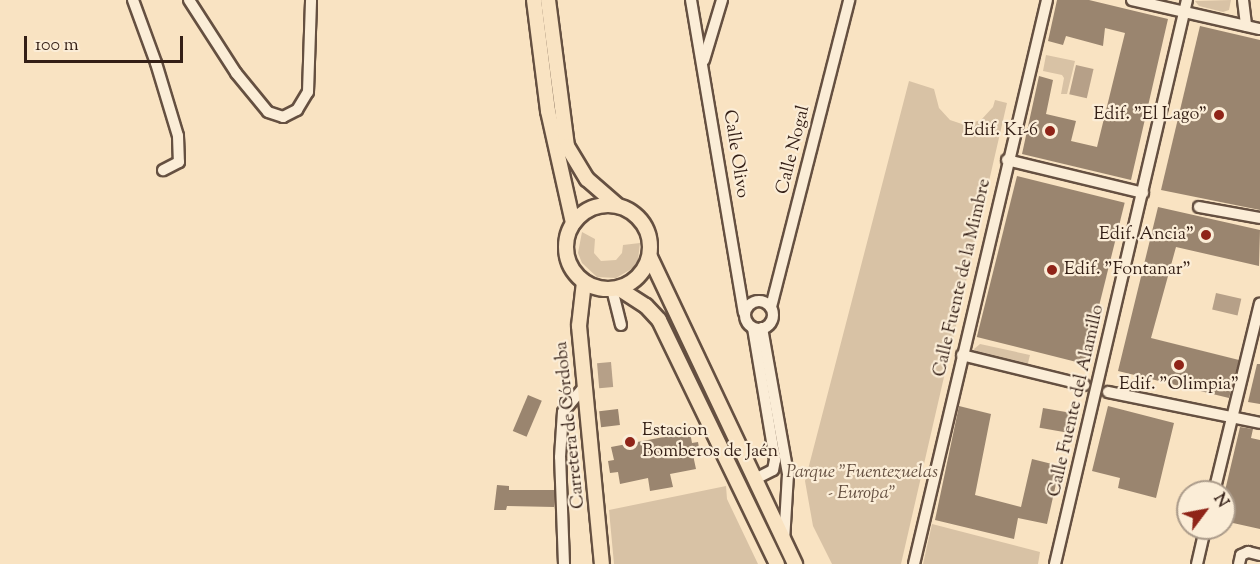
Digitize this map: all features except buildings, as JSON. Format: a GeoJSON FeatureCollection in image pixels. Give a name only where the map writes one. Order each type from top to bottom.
{"type":"FeatureCollection","features":[{"type":"Feature","properties":{"kind":"main road"},"geometry":{"type":"LineString","coordinates":[[534,0],[548,111],[573,223]]}},
{"type":"Feature","properties":{"kind":"main road"},"geometry":{"type":"LineString","coordinates":[[548,0],[567,146],[587,179],[617,205],[630,210],[648,230],[651,244],[650,257],[645,269],[636,279],[615,289]]}},
{"type":"Feature","properties":{"kind":"main road"},"geometry":{"type":"LineString","coordinates":[[617,205],[592,207],[573,223],[566,241],[568,261],[584,282],[597,288],[615,289],[646,306],[659,320],[777,564]]}},
{"type":"Feature","properties":{"kind":"main road"},"geometry":{"type":"LineString","coordinates":[[650,257],[795,564]]}},
{"type":"Feature","properties":{"kind":"main road","name":"Carretera de Córdoba"},"geometry":{"type":"LineString","coordinates":[[584,282],[579,326],[602,564]]}},
{"type":"Feature","properties":{"kind":"street"},"geometry":{"type":"LineString","coordinates":[[133,0],[156,63],[178,136],[179,162],[163,170]]}},
{"type":"Feature","properties":{"kind":"street"},"geometry":{"type":"LineString","coordinates":[[189,0],[236,73],[268,112],[283,117],[297,110],[308,92],[311,0]]}},
{"type":"Feature","properties":{"kind":"street","name":"Calle Olivo"},"geometry":{"type":"LineString","coordinates":[[691,0],[704,62],[744,313]]}},
{"type":"Feature","properties":{"kind":"street"},"geometry":{"type":"LineString","coordinates":[[704,62],[722,0]]}},
{"type":"Feature","properties":{"kind":"street","name":"Calle Nogal"},"geometry":{"type":"LineString","coordinates":[[771,307],[849,0]]}},
{"type":"Feature","properties":{"kind":"street","name":"Calle Fuente de la Mimbre"},"geometry":{"type":"LineString","coordinates":[[914,564],[1007,160],[1047,0]]}},
{"type":"Feature","properties":{"kind":"street"},"geometry":{"type":"LineString","coordinates":[[1132,0],[1260,29]]}},
{"type":"Feature","properties":{"kind":"street","name":"Calle Fuente del Alamillo"},"geometry":{"type":"LineString","coordinates":[[1054,564],[1187,0]]}},
{"type":"Feature","properties":{"kind":"street"},"geometry":{"type":"LineString","coordinates":[[1243,0],[1246,26]]}},
{"type":"Feature","properties":{"kind":"street"},"geometry":{"type":"LineString","coordinates":[[1007,160],[1143,193]]}},
{"type":"Feature","properties":{"kind":"street"},"geometry":{"type":"LineString","coordinates":[[1199,207],[1260,218]]}},
{"type":"Feature","properties":{"kind":"street"},"geometry":{"type":"LineString","coordinates":[[615,289],[621,325]]}},
{"type":"Feature","properties":{"kind":"street"},"geometry":{"type":"LineString","coordinates":[[755,301],[764,301],[771,307],[773,316],[770,324],[758,328],[747,322],[744,313],[748,305],[755,301]]}},
{"type":"Feature","properties":{"kind":"street"},"geometry":{"type":"LineString","coordinates":[[1217,480],[1260,304]]}},
{"type":"Feature","properties":{"kind":"street"},"geometry":{"type":"LineString","coordinates":[[755,479],[773,470],[775,460],[758,328]]}},
{"type":"Feature","properties":{"kind":"street"},"geometry":{"type":"LineString","coordinates":[[758,328],[788,474],[784,541]]}},
{"type":"Feature","properties":{"kind":"street"},"geometry":{"type":"LineString","coordinates":[[962,355],[1084,385]]}},
{"type":"Feature","properties":{"kind":"street"},"geometry":{"type":"LineString","coordinates":[[564,564],[560,457],[563,412],[585,386]]}},
{"type":"Feature","properties":{"kind":"street"},"geometry":{"type":"LineString","coordinates":[[1108,392],[1260,423]]}},
{"type":"Feature","properties":{"kind":"street"},"geometry":{"type":"LineString","coordinates":[[1197,564],[1202,540]]}},
{"type":"Feature","properties":{"kind":"street"},"geometry":{"type":"LineString","coordinates":[[1239,564],[1241,555],[1248,552],[1260,555]]}},
{"type":"Feature","properties":{"kind":"green space"},"geometry":{"type":"Polygon","coordinates":[[[1231,0],[1229,10],[1223,12],[1199,6],[1195,1],[1231,0]]]}},
{"type":"Feature","properties":{"kind":"green space"},"geometry":{"type":"Polygon","coordinates":[[[1046,55],[1075,61],[1067,94],[1061,94],[1064,78],[1062,75],[1043,71],[1046,55]]]}},
{"type":"Feature","properties":{"kind":"green space","name":"Parque \"Fuentezuelas - Europa\""},"geometry":{"type":"Polygon","coordinates":[[[909,81],[934,89],[939,108],[950,120],[965,125],[981,120],[993,107],[995,100],[1007,103],[901,564],[832,564],[813,526],[805,481],[909,81]]]}},
{"type":"Feature","properties":{"kind":"green space"},"geometry":{"type":"Polygon","coordinates":[[[582,232],[595,239],[594,253],[601,261],[616,260],[622,253],[623,245],[640,243],[638,260],[633,268],[616,278],[597,277],[582,263],[578,253],[582,232]]]}},
{"type":"Feature","properties":{"kind":"green space"},"geometry":{"type":"Polygon","coordinates":[[[980,344],[1030,355],[1027,367],[977,356],[974,349],[980,344]]]}},
{"type":"Feature","properties":{"kind":"green space"},"geometry":{"type":"Polygon","coordinates":[[[726,486],[727,499],[758,564],[614,564],[609,510],[726,486]]]}},
{"type":"Feature","properties":{"kind":"green space"},"geometry":{"type":"Polygon","coordinates":[[[932,524],[1040,552],[1038,564],[923,564],[932,524]]]}},
{"type":"Feature","properties":{"kind":"shaded area"},"geometry":{"type":"Polygon","coordinates":[[[1076,65],[1094,69],[1087,98],[1069,94],[1076,65]]]}},
{"type":"Feature","properties":{"kind":"shaded area"},"geometry":{"type":"Polygon","coordinates":[[[1216,293],[1241,299],[1238,315],[1212,310],[1216,293]]]}},
{"type":"Feature","properties":{"kind":"shaded area"},"geometry":{"type":"Polygon","coordinates":[[[611,362],[613,387],[599,388],[597,363],[611,362]]]}},
{"type":"Feature","properties":{"kind":"place","name":"Edif. \"El Lago\""},"geometry":{"type":"Point","coordinates":[1219,115]}},
{"type":"Feature","properties":{"kind":"place","name":"Edif. K1-6"},"geometry":{"type":"Point","coordinates":[1050,131]}},
{"type":"Feature","properties":{"kind":"place","name":"Edif. Ancia\""},"geometry":{"type":"Point","coordinates":[1206,235]}},
{"type":"Feature","properties":{"kind":"place","name":"Edif. \"Fontanar\""},"geometry":{"type":"Point","coordinates":[1052,270]}},
{"type":"Feature","properties":{"kind":"place","name":"Edif. \"Olimpia\""},"geometry":{"type":"Point","coordinates":[1179,365]}},
{"type":"Feature","properties":{"kind":"place","name":"Estacion Bomberos de Jaén"},"geometry":{"type":"Point","coordinates":[630,442]}}]}
